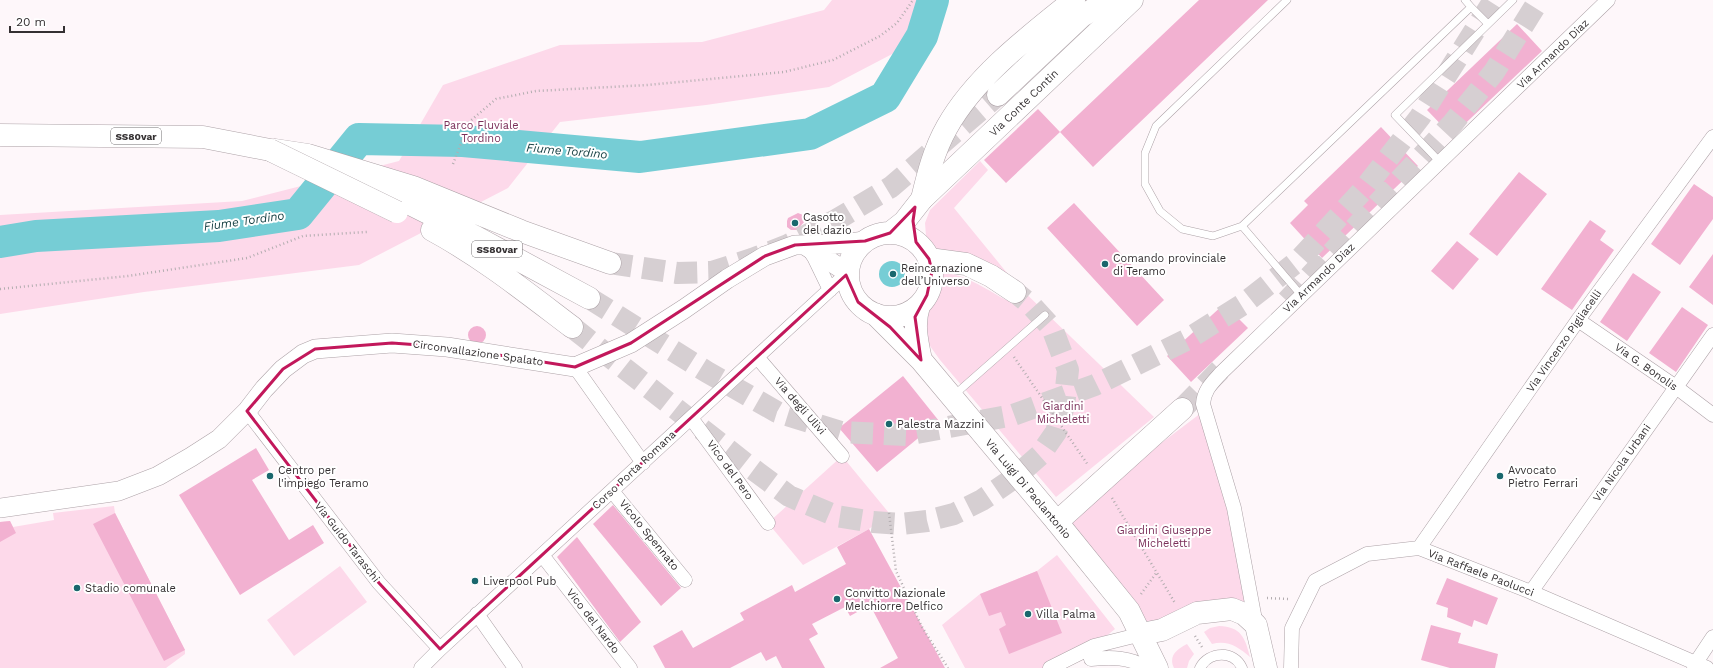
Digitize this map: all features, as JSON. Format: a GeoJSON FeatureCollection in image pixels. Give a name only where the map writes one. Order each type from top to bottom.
{"type":"FeatureCollection","features":[{"type":"Feature","properties":{"kind":"main road"},"geometry":{"type":"LineString","coordinates":[[916,242],[913,221],[934,154],[946,128],[958,109],[999,64],[1074,0]]}},
{"type":"Feature","properties":{"kind":"main road"},"geometry":{"type":"LineString","coordinates":[[998,95],[1082,16],[1109,0]]}},
{"type":"Feature","properties":{"kind":"main road","name":"Via Conte Contin"},"geometry":{"type":"LineString","coordinates":[[890,233],[904,222],[919,203],[1132,0]]}},
{"type":"Feature","properties":{"kind":"main road","name":"SS80var"},"geometry":{"type":"LineString","coordinates":[[0,135],[203,136],[270,150]]}},
{"type":"Feature","properties":{"kind":"main road"},"geometry":{"type":"LineString","coordinates":[[270,150],[405,200],[521,231],[610,262]]}},
{"type":"Feature","properties":{"kind":"main road"},"geometry":{"type":"LineString","coordinates":[[270,150],[308,155],[405,200],[447,238],[493,268],[572,327]]}},
{"type":"Feature","properties":{"kind":"main road","name":"SS80var"},"geometry":{"type":"LineString","coordinates":[[405,200],[589,298]]}},
{"type":"Feature","properties":{"kind":"main road"},"geometry":{"type":"LineString","coordinates":[[919,306],[907,313],[894,317],[875,314],[858,302],[851,289],[848,273],[853,255],[865,242],[877,235],[890,233],[903,235],[916,242],[923,249],[929,259],[932,271],[931,283],[927,295],[919,306],[915,317],[916,338],[921,360]]}},
{"type":"Feature","properties":{"kind":"main road"},"geometry":{"type":"LineString","coordinates":[[575,367],[631,343],[727,279],[765,256],[795,245],[806,246],[865,242]]}},
{"type":"Feature","properties":{"kind":"main road"},"geometry":{"type":"LineString","coordinates":[[806,246],[848,273]]}},
{"type":"Feature","properties":{"kind":"main road"},"geometry":{"type":"LineString","coordinates":[[929,259],[966,264],[991,276],[1015,292]]}},
{"type":"Feature","properties":{"kind":"main road","name":"Via Luigi Di Paolantonio"},"geometry":{"type":"LineString","coordinates":[[875,314],[921,360],[1057,522],[1129,611],[1149,655]]}},
{"type":"Feature","properties":{"kind":"main road","name":"Circonvallazione Spalato"},"geometry":{"type":"LineString","coordinates":[[0,508],[119,491],[151,478],[191,457],[219,439],[247,411],[264,389],[283,369],[303,354],[314,349],[392,343],[447,347],[575,367]]}},
{"type":"Feature","properties":{"kind":"main road"},"geometry":{"type":"LineString","coordinates":[[1057,522],[1182,409]]}},
{"type":"Feature","properties":{"kind":"main road"},"geometry":{"type":"LineString","coordinates":[[1149,655],[1162,630],[1183,625],[1197,613],[1232,609],[1244,614],[1256,625],[1266,668]]}},
{"type":"Feature","properties":{"kind":"street","name":"Via Armando Diaz"},"geometry":{"type":"LineString","coordinates":[[1256,625],[1234,508],[1203,404],[1207,388],[1221,372],[1608,0]]}},
{"type":"Feature","properties":{"kind":"street","name":"Via Vincenzo Pigliacelli"},"geometry":{"type":"LineString","coordinates":[[1420,548],[1578,320],[1713,136]]}},
{"type":"Feature","properties":{"kind":"street"},"geometry":{"type":"LineString","coordinates":[[806,246],[814,257],[830,290]]}},
{"type":"Feature","properties":{"kind":"street","name":"Corso Porta Romana"},"geometry":{"type":"LineString","coordinates":[[421,668],[848,273]]}},
{"type":"Feature","properties":{"kind":"street","name":"Via G. Bonolis"},"geometry":{"type":"LineString","coordinates":[[1578,320],[1676,387],[1713,415]]}},
{"type":"Feature","properties":{"kind":"street","name":"Via Nicola Urbani"},"geometry":{"type":"LineString","coordinates":[[1531,592],[1713,335]]}},
{"type":"Feature","properties":{"kind":"street","name":"Via degli Ulivi"},"geometry":{"type":"LineString","coordinates":[[757,357],[842,456]]}},
{"type":"Feature","properties":{"kind":"street"},"geometry":{"type":"LineString","coordinates":[[575,367],[643,463]]}},
{"type":"Feature","properties":{"kind":"street","name":"Via Guido Taraschi"},"geometry":{"type":"LineString","coordinates":[[247,411],[379,583],[440,649]]}},
{"type":"Feature","properties":{"kind":"street","name":"Vico del Pero"},"geometry":{"type":"LineString","coordinates":[[691,418],[768,523]]}},
{"type":"Feature","properties":{"kind":"street","name":"Vicolo Spennato"},"geometry":{"type":"LineString","coordinates":[[612,491],[685,580]]}},
{"type":"Feature","properties":{"kind":"street","name":"Via Raffaele Paolucci"},"geometry":{"type":"LineString","coordinates":[[1291,668],[1292,628],[1315,581],[1367,554],[1420,548],[1531,592],[1698,667]]}},
{"type":"Feature","properties":{"kind":"street","name":"Vico del Nardo"},"geometry":{"type":"LineString","coordinates":[[542,555],[630,668]]}},
{"type":"Feature","properties":{"kind":"street"},"geometry":{"type":"LineString","coordinates":[[478,614],[515,668]]}},
{"type":"Feature","properties":{"kind":"street"},"geometry":{"type":"LineString","coordinates":[[1698,667],[1713,637]]}},
{"type":"Feature","properties":{"kind":"street"},"geometry":{"type":"LineString","coordinates":[[1050,668],[1094,646],[1149,655]]}},
{"type":"Feature","properties":{"kind":"street"},"geometry":{"type":"LineString","coordinates":[[1092,658],[1110,657],[1128,659],[1149,655]]}},
{"type":"Feature","properties":{"kind":"street"},"geometry":{"type":"LineString","coordinates":[[1200,668],[1208,658],[1215,655],[1230,656],[1237,660],[1242,668]]}},
{"type":"Feature","properties":{"kind":"lane"},"geometry":{"type":"LineString","coordinates":[[1287,0],[1156,126],[1146,153],[1145,184],[1160,211],[1182,229],[1213,236],[1242,226],[1471,7]]}},
{"type":"Feature","properties":{"kind":"lane"},"geometry":{"type":"LineString","coordinates":[[1465,0],[1488,24]]}},
{"type":"Feature","properties":{"kind":"lane"},"geometry":{"type":"LineString","coordinates":[[1440,162],[1395,116],[1513,0]]}},
{"type":"Feature","properties":{"kind":"lane"},"geometry":{"type":"LineString","coordinates":[[1242,226],[1301,295]]}},
{"type":"Feature","properties":{"kind":"lane"},"geometry":{"type":"LineString","coordinates":[[952,398],[1045,315]]}},
{"type":"Feature","properties":{"kind":"path"},"geometry":{"type":"LineString","coordinates":[[453,164],[470,122],[496,100],[536,90],[647,85],[784,72],[833,60],[880,36],[896,23],[913,0]]}},
{"type":"Feature","properties":{"kind":"path"},"geometry":{"type":"LineString","coordinates":[[0,289],[135,275],[247,258],[303,236],[367,232]]}},
{"type":"Feature","properties":{"kind":"path"},"geometry":{"type":"LineString","coordinates":[[1008,348],[1088,465]]}},
{"type":"Feature","properties":{"kind":"path"},"geometry":{"type":"LineString","coordinates":[[1112,498],[1157,572],[1183,625],[1208,658]]}},
{"type":"Feature","properties":{"kind":"path"},"geometry":{"type":"LineString","coordinates":[[889,513],[896,571],[922,626],[948,668]]}},
{"type":"Feature","properties":{"kind":"path"},"geometry":{"type":"LineString","coordinates":[[1129,611],[1157,572]]}},
{"type":"Feature","properties":{"kind":"path"},"geometry":{"type":"LineString","coordinates":[[1251,598],[1306,599]]}},
{"type":"Feature","properties":{"kind":"highlighted area"},"geometry":{"type":"Polygon","coordinates":[[[915,207],[913,221],[916,242],[929,259],[932,271],[927,295],[915,317],[921,360],[890,327],[858,302],[846,275],[440,649],[379,583],[247,411],[283,369],[315,349],[392,343],[447,347],[575,367],[631,343],[765,256],[795,245],[865,241],[890,233],[915,207]]]}},
{"type":"Feature","properties":{"kind":"green space","name":"Parco Fluviale Tordino"},"geometry":{"type":"Polygon","coordinates":[[[832,0],[938,0],[896,52],[829,87],[706,105],[560,122],[508,188],[359,265],[144,292],[0,314],[0,215],[242,201],[399,161],[443,85],[560,45],[702,42],[824,10],[832,0]]]}},
{"type":"Feature","properties":{"kind":"green space"},"geometry":{"type":"Polygon","coordinates":[[[980,161],[988,170],[954,208],[1016,284],[939,250],[931,244],[926,236],[925,223],[930,210],[980,161]]]}},
{"type":"Feature","properties":{"kind":"green space","name":"Giardini Micheletti"},"geometry":{"type":"Polygon","coordinates":[[[940,275],[955,275],[964,278],[1006,300],[1016,284],[1154,417],[1056,497],[940,360],[925,339],[928,307],[937,296],[940,284],[940,275]]]}},
{"type":"Feature","properties":{"kind":"green space","name":"Giardini Giuseppe Micheletti"},"geometry":{"type":"Polygon","coordinates":[[[1205,410],[1256,625],[1244,614],[1153,633],[1057,522],[1205,410]]]}},
{"type":"Feature","properties":{"kind":"green space"},"geometry":{"type":"Polygon","coordinates":[[[842,456],[889,513],[869,529],[803,565],[768,523],[842,456]]]}},
{"type":"Feature","properties":{"kind":"green space","name":"Stadio comunale"},"geometry":{"type":"Polygon","coordinates":[[[114,506],[115,513],[185,650],[185,654],[166,668],[0,668],[0,522],[10,521],[13,527],[54,520],[53,513],[114,506]]]}},
{"type":"Feature","properties":{"kind":"green space"},"geometry":{"type":"Polygon","coordinates":[[[1057,555],[1115,629],[1094,646],[1050,668],[965,668],[942,625],[980,594],[1037,571],[1057,555]]]}},
{"type":"Feature","properties":{"kind":"green space"},"geometry":{"type":"Polygon","coordinates":[[[340,566],[367,602],[294,656],[267,620],[340,566]]]}},
{"type":"Feature","properties":{"kind":"green space"},"geometry":{"type":"Polygon","coordinates":[[[1219,626],[1232,628],[1241,634],[1250,657],[1232,645],[1223,643],[1212,644],[1204,632],[1210,628],[1219,626]]]}},
{"type":"Feature","properties":{"kind":"green space"},"geometry":{"type":"Polygon","coordinates":[[[1187,644],[1194,654],[1189,661],[1187,668],[1174,668],[1172,660],[1174,653],[1187,644]]]}},
{"type":"Feature","properties":{"kind":"water"},"geometry":{"type":"Polygon","coordinates":[[[892,261],[901,265],[905,274],[901,283],[892,287],[883,283],[879,274],[883,265],[892,261]]]}},
{"type":"Feature","properties":{"kind":"building"},"geometry":{"type":"Polygon","coordinates":[[[1199,0],[1268,0],[1093,167],[1060,132],[1199,0]]]}},
{"type":"Feature","properties":{"kind":"building"},"geometry":{"type":"Polygon","coordinates":[[[1517,24],[1542,51],[1452,136],[1427,110],[1517,24]]]}},
{"type":"Feature","properties":{"kind":"building"},"geometry":{"type":"Polygon","coordinates":[[[1038,109],[1060,132],[1006,183],[984,160],[1038,109]]]}},
{"type":"Feature","properties":{"kind":"building"},"geometry":{"type":"Polygon","coordinates":[[[1381,127],[1418,166],[1322,258],[1290,223],[1308,205],[1304,201],[1381,127]]]}},
{"type":"Feature","properties":{"kind":"building"},"geometry":{"type":"Polygon","coordinates":[[[1519,172],[1547,194],[1497,256],[1469,234],[1519,172]]]}},
{"type":"Feature","properties":{"kind":"building"},"geometry":{"type":"Polygon","coordinates":[[[1694,184],[1713,197],[1713,219],[1680,265],[1651,244],[1694,184]]]}},
{"type":"Feature","properties":{"kind":"building","name":"Comando provinciale di Teramo"},"geometry":{"type":"Polygon","coordinates":[[[1074,203],[1164,300],[1137,326],[1047,228],[1074,203]]]}},
{"type":"Feature","properties":{"kind":"building","name":"Casotto del dazio"},"geometry":{"type":"Polygon","coordinates":[[[798,213],[803,215],[805,221],[797,230],[791,230],[787,227],[788,218],[798,213]]]}},
{"type":"Feature","properties":{"kind":"building"},"geometry":{"type":"Polygon","coordinates":[[[1590,220],[1606,231],[1600,240],[1614,250],[1572,310],[1541,289],[1590,220]]]}},
{"type":"Feature","properties":{"kind":"building"},"geometry":{"type":"Polygon","coordinates":[[[1457,241],[1479,259],[1453,290],[1431,271],[1457,241]]]}},
{"type":"Feature","properties":{"kind":"building"},"geometry":{"type":"Polygon","coordinates":[[[1713,254],[1713,305],[1689,287],[1713,254]]]}},
{"type":"Feature","properties":{"kind":"building"},"geometry":{"type":"Polygon","coordinates":[[[1633,273],[1661,292],[1627,341],[1600,322],[1633,273]]]}},
{"type":"Feature","properties":{"kind":"building"},"geometry":{"type":"Polygon","coordinates":[[[1224,304],[1248,328],[1191,382],[1167,356],[1224,304]]]}},
{"type":"Feature","properties":{"kind":"building"},"geometry":{"type":"Polygon","coordinates":[[[1682,307],[1708,325],[1676,372],[1649,353],[1682,307]]]}},
{"type":"Feature","properties":{"kind":"building"},"geometry":{"type":"Polygon","coordinates":[[[477,326],[483,329],[486,335],[483,341],[477,344],[471,341],[468,335],[471,329],[477,326]]]}},
{"type":"Feature","properties":{"kind":"building","name":"Palestra Mazzini"},"geometry":{"type":"Polygon","coordinates":[[[903,376],[939,421],[877,472],[839,428],[903,376]]]}},
{"type":"Feature","properties":{"kind":"building"},"geometry":{"type":"Polygon","coordinates":[[[256,448],[269,470],[252,480],[289,540],[313,525],[324,543],[240,595],[179,495],[256,448]]]}},
{"type":"Feature","properties":{"kind":"building"},"geometry":{"type":"Polygon","coordinates":[[[613,505],[681,588],[661,606],[593,524],[613,505]]]}},
{"type":"Feature","properties":{"kind":"building"},"geometry":{"type":"Polygon","coordinates":[[[115,513],[185,650],[164,661],[93,524],[115,513]]]}},
{"type":"Feature","properties":{"kind":"building"},"geometry":{"type":"Polygon","coordinates":[[[10,521],[16,533],[0,542],[0,522],[10,521]]]}},
{"type":"Feature","properties":{"kind":"building","name":"Convitto Nazionale Melchiorre Delfico"},"geometry":{"type":"Polygon","coordinates":[[[869,529],[945,668],[880,668],[898,658],[870,605],[850,616],[845,607],[812,624],[818,634],[809,639],[825,668],[782,668],[776,656],[766,661],[761,652],[730,668],[665,668],[653,646],[682,630],[693,648],[744,620],[740,613],[792,585],[795,592],[846,564],[837,547],[869,529]]]}},
{"type":"Feature","properties":{"kind":"building"},"geometry":{"type":"Polygon","coordinates":[[[577,537],[641,622],[620,642],[557,557],[577,537]]]}},
{"type":"Feature","properties":{"kind":"building","name":"Villa Palma"},"geometry":{"type":"Polygon","coordinates":[[[1037,571],[1062,633],[1009,654],[999,629],[1006,625],[1001,612],[989,616],[980,594],[1037,571]]]}},
{"type":"Feature","properties":{"kind":"building"},"geometry":{"type":"Polygon","coordinates":[[[1447,578],[1498,598],[1487,625],[1474,620],[1472,627],[1447,617],[1448,608],[1436,604],[1447,578]]]}},
{"type":"Feature","properties":{"kind":"building"},"geometry":{"type":"Polygon","coordinates":[[[1431,625],[1461,633],[1458,643],[1498,654],[1495,668],[1450,668],[1421,660],[1431,625]]]}},
{"type":"Feature","properties":{"kind":"waterway","name":"Fiume Tordino"},"geometry":{"type":"LineString","coordinates":[[0,242],[36,236],[219,226],[298,214],[359,139],[463,141],[640,157],[810,134],[885,97],[922,36],[933,0]]}},
{"type":"Feature","properties":{"kind":"tunnel"},"geometry":{"type":"LineString","coordinates":[[589,298],[707,372],[777,412],[841,432],[906,435],[1013,415],[1095,385],[1186,340],[1242,305],[1298,261],[1365,188],[1420,117],[1494,0]]}},
{"type":"Feature","properties":{"kind":"tunnel"},"geometry":{"type":"LineString","coordinates":[[1287,301],[1453,123],[1494,72],[1539,0]]}},
{"type":"Feature","properties":{"kind":"tunnel"},"geometry":{"type":"LineString","coordinates":[[610,263],[677,273],[712,272],[788,245],[836,220],[891,187],[998,95]]}},
{"type":"Feature","properties":{"kind":"tunnel"},"geometry":{"type":"LineString","coordinates":[[572,327],[789,496],[836,516],[873,522],[901,524],[927,521],[954,514],[982,500],[1014,478],[1040,455],[1056,432],[1064,406],[1068,370],[1052,328],[1030,304],[1015,292]]}},
{"type":"Feature","properties":{"kind":"tunnel"},"geometry":{"type":"LineString","coordinates":[[1182,409],[1220,370]]}},
{"type":"Feature","properties":{"kind":"place","name":"Casotto del dazio"},"geometry":{"type":"Point","coordinates":[795,223]}},
{"type":"Feature","properties":{"kind":"place","name":"Comando provinciale di Teramo"},"geometry":{"type":"Point","coordinates":[1105,264]}},
{"type":"Feature","properties":{"kind":"place","name":"Reincarnazione dell’Universo"},"geometry":{"type":"Point","coordinates":[893,274]}},
{"type":"Feature","properties":{"kind":"place","name":"Palestra Mazzini"},"geometry":{"type":"Point","coordinates":[889,424]}},
{"type":"Feature","properties":{"kind":"place","name":"Centro per l'impiego Teramo"},"geometry":{"type":"Point","coordinates":[270,476]}},
{"type":"Feature","properties":{"kind":"place","name":"Avvocato Pietro Ferrari"},"geometry":{"type":"Point","coordinates":[1500,476]}},
{"type":"Feature","properties":{"kind":"place","name":"Liverpool Pub"},"geometry":{"type":"Point","coordinates":[475,581]}},
{"type":"Feature","properties":{"kind":"place","name":"Stadio comunale"},"geometry":{"type":"Point","coordinates":[77,588]}},
{"type":"Feature","properties":{"kind":"place","name":"Convitto Nazionale Melchiorre Delfico"},"geometry":{"type":"Point","coordinates":[837,599]}},
{"type":"Feature","properties":{"kind":"place","name":"Villa Palma"},"geometry":{"type":"Point","coordinates":[1028,614]}}]}
